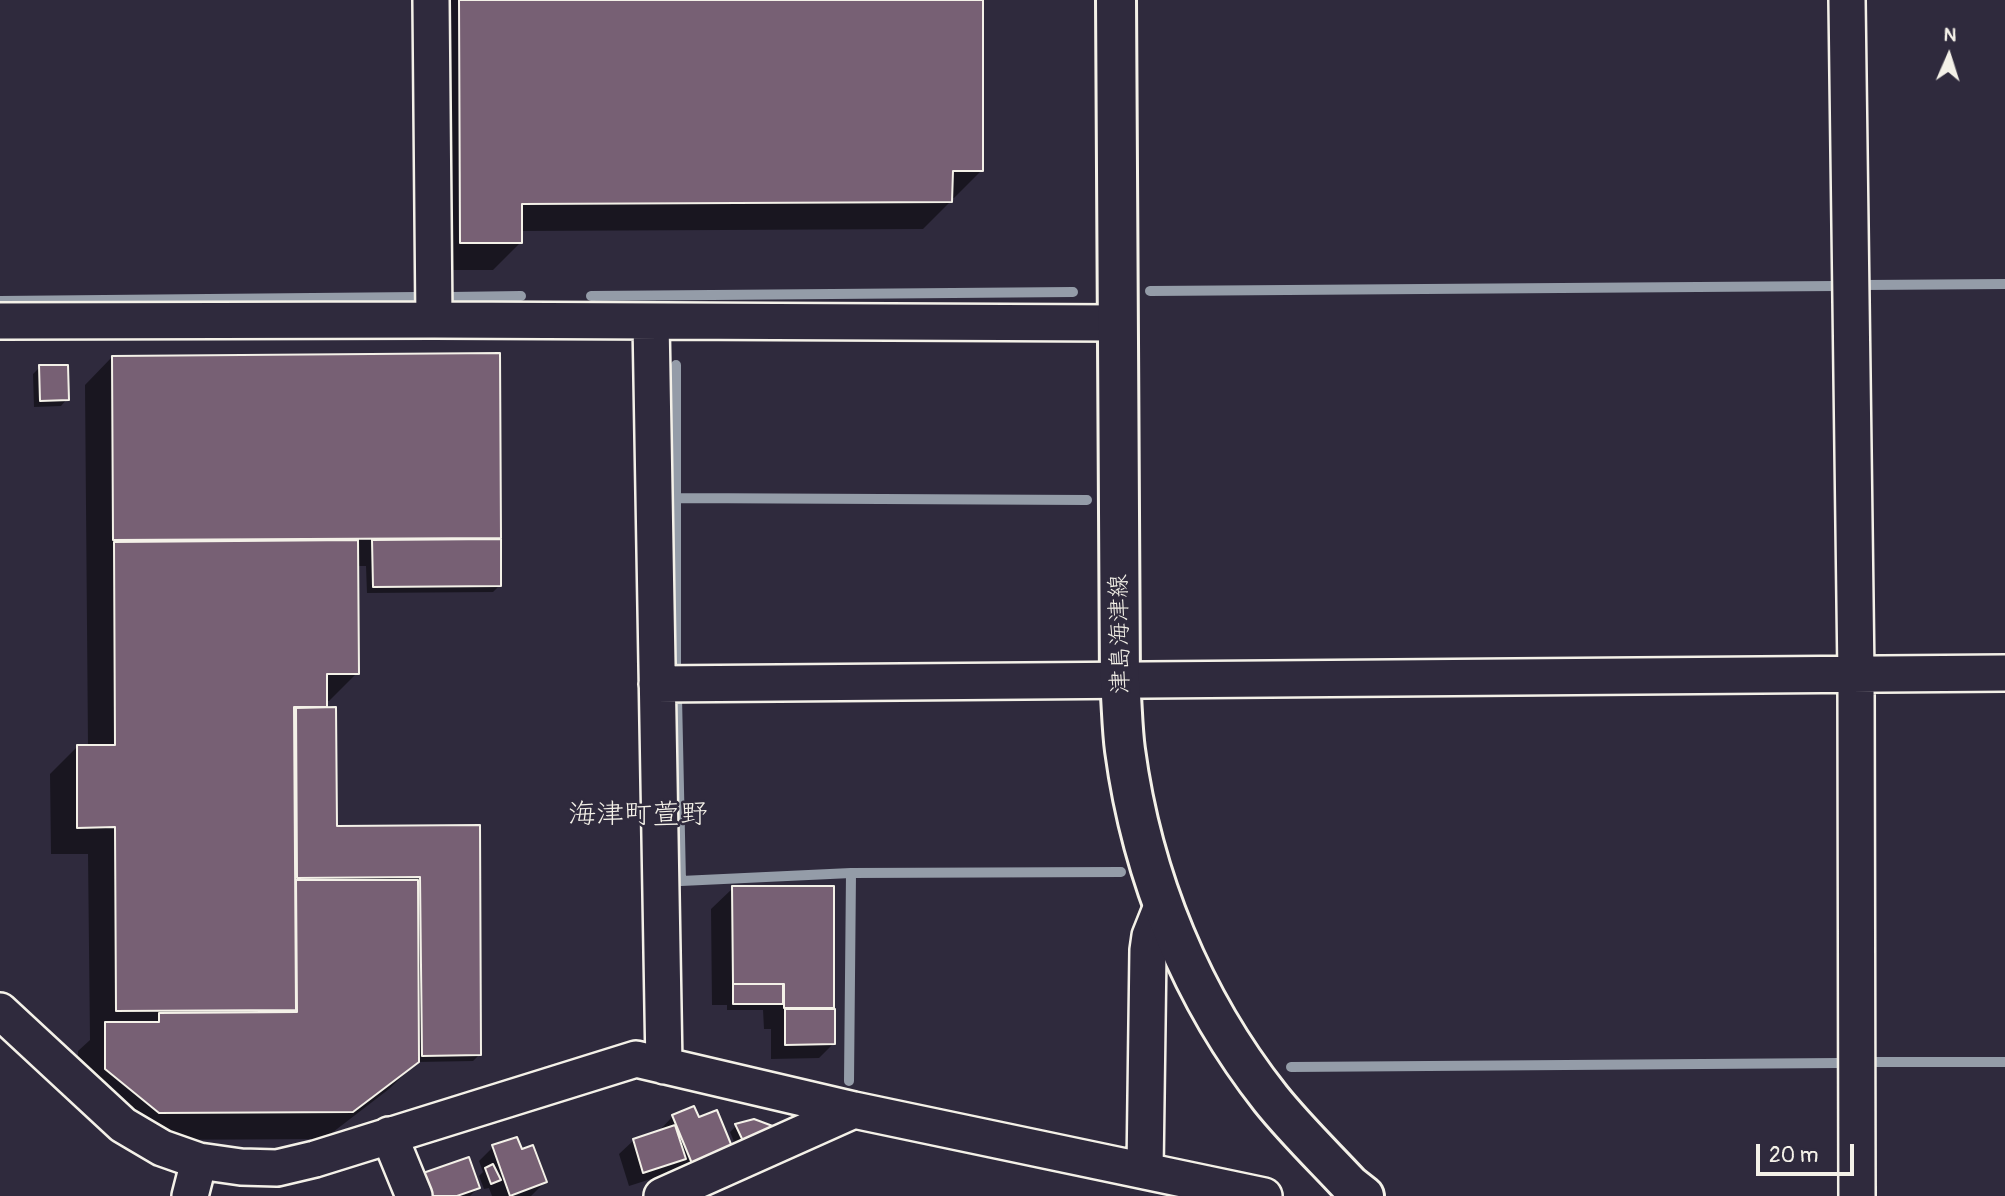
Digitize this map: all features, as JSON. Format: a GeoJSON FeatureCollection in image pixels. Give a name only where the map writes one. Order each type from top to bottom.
{"type":"FeatureCollection","features":[{"type":"Feature","properties":{"kind":"main road","name":"津島海津線"},"geometry":{"type":"LineString","coordinates":[[1115,0],[1120,681],[1124,749],[1136,811],[1162,906],[1193,976],[1228,1038],[1272,1100],[1350,1192]]}},
{"type":"Feature","properties":{"kind":"street"},"geometry":{"type":"LineString","coordinates":[[431,0],[433,320]]}},
{"type":"Feature","properties":{"kind":"street"},"geometry":{"type":"LineString","coordinates":[[1847,0],[1856,674],[1857,1196]]}},
{"type":"Feature","properties":{"kind":"street"},"geometry":{"type":"LineString","coordinates":[[0,321],[1118,323]]}},
{"type":"Feature","properties":{"kind":"street"},"geometry":{"type":"LineString","coordinates":[[651,321],[664,1066]]}},
{"type":"Feature","properties":{"kind":"street"},"geometry":{"type":"LineString","coordinates":[[657,684],[2005,673]]}},
{"type":"Feature","properties":{"kind":"street"},"geometry":{"type":"LineString","coordinates":[[1145,1171],[1148,950],[1150,936],[1162,906]]}},
{"type":"Feature","properties":{"kind":"street"},"geometry":{"type":"LineString","coordinates":[[0,1011],[123,1125],[162,1149],[200,1161],[242,1167],[276,1168],[315,1159],[636,1059],[854,1110],[1264,1196]]}},
{"type":"Feature","properties":{"kind":"street"},"geometry":{"type":"LineString","coordinates":[[662,1196],[854,1110]]}},
{"type":"Feature","properties":{"kind":"street"},"geometry":{"type":"LineString","coordinates":[[389,1135],[414,1196]]}},
{"type":"Feature","properties":{"kind":"street"},"geometry":{"type":"LineString","coordinates":[[190,1196],[200,1161]]}},
{"type":"Feature","properties":{"kind":"building"},"geometry":{"type":"Polygon","coordinates":[[[459,0],[983,0],[983,171],[953,171],[952,202],[522,204],[522,243],[460,243],[459,0]]]}},
{"type":"Feature","properties":{"kind":"building"},"geometry":{"type":"Polygon","coordinates":[[[500,353],[501,538],[113,540],[112,356],[500,353]]]}},
{"type":"Feature","properties":{"kind":"building"},"geometry":{"type":"Polygon","coordinates":[[[39,365],[68,365],[69,400],[40,401],[39,365]]]}},
{"type":"Feature","properties":{"kind":"building"},"geometry":{"type":"Polygon","coordinates":[[[501,539],[501,586],[373,587],[372,540],[501,539]]]}},
{"type":"Feature","properties":{"kind":"building"},"geometry":{"type":"Polygon","coordinates":[[[358,540],[359,674],[327,674],[327,707],[294,707],[296,1010],[116,1011],[115,827],[77,828],[77,745],[115,745],[114,542],[358,540]]]}},
{"type":"Feature","properties":{"kind":"building"},"geometry":{"type":"Polygon","coordinates":[[[336,707],[337,826],[480,825],[481,1055],[422,1056],[420,877],[297,878],[296,708],[336,707]]]}},
{"type":"Feature","properties":{"kind":"building"},"geometry":{"type":"Polygon","coordinates":[[[296,880],[418,880],[419,1062],[353,1112],[159,1113],[105,1069],[105,1022],[159,1022],[159,1013],[297,1012],[296,880]]]}},
{"type":"Feature","properties":{"kind":"building"},"geometry":{"type":"Polygon","coordinates":[[[732,886],[834,886],[834,1008],[784,1008],[784,984],[733,984],[732,886]]]}},
{"type":"Feature","properties":{"kind":"building"},"geometry":{"type":"Polygon","coordinates":[[[733,984],[783,984],[783,1004],[733,1004],[733,984]]]}},
{"type":"Feature","properties":{"kind":"building"},"geometry":{"type":"Polygon","coordinates":[[[785,1009],[835,1009],[835,1044],[785,1045],[785,1009]]]}},
{"type":"Feature","properties":{"kind":"building"},"geometry":{"type":"Polygon","coordinates":[[[694,1106],[699,1117],[717,1110],[733,1149],[693,1166],[672,1115],[694,1106]]]}},
{"type":"Feature","properties":{"kind":"building"},"geometry":{"type":"Polygon","coordinates":[[[754,1119],[778,1128],[744,1143],[735,1124],[754,1119]]]}},
{"type":"Feature","properties":{"kind":"building"},"geometry":{"type":"Polygon","coordinates":[[[675,1125],[686,1159],[643,1173],[633,1139],[675,1125]]]}},
{"type":"Feature","properties":{"kind":"building"},"geometry":{"type":"Polygon","coordinates":[[[517,1137],[522,1149],[533,1145],[547,1182],[510,1196],[492,1145],[517,1137]]]}},
{"type":"Feature","properties":{"kind":"building"},"geometry":{"type":"Polygon","coordinates":[[[469,1157],[480,1188],[457,1196],[431,1196],[423,1173],[469,1157]]]}},
{"type":"Feature","properties":{"kind":"building"},"geometry":{"type":"Polygon","coordinates":[[[493,1164],[501,1180],[491,1184],[485,1168],[493,1164]]]}},
{"type":"Feature","properties":{"kind":"waterway"},"geometry":{"type":"LineString","coordinates":[[1865,285],[2005,284]]}},
{"type":"Feature","properties":{"kind":"waterway"},"geometry":{"type":"LineString","coordinates":[[1150,291],[1835,286]]}},
{"type":"Feature","properties":{"kind":"waterway"},"geometry":{"type":"LineString","coordinates":[[591,296],[1073,292]]}},
{"type":"Feature","properties":{"kind":"waterway"},"geometry":{"type":"LineString","coordinates":[[451,297],[521,296]]}},
{"type":"Feature","properties":{"kind":"waterway"},"geometry":{"type":"LineString","coordinates":[[0,301],[417,297]]}},
{"type":"Feature","properties":{"kind":"waterway"},"geometry":{"type":"LineString","coordinates":[[676,365],[676,665]]}},
{"type":"Feature","properties":{"kind":"waterway"},"geometry":{"type":"LineString","coordinates":[[676,498],[1087,500]]}},
{"type":"Feature","properties":{"kind":"waterway"},"geometry":{"type":"LineString","coordinates":[[677,697],[681,881],[851,873],[849,1081]]}},
{"type":"Feature","properties":{"kind":"waterway"},"geometry":{"type":"LineString","coordinates":[[851,873],[1121,872]]}},
{"type":"Feature","properties":{"kind":"waterway"},"geometry":{"type":"LineString","coordinates":[[1874,1062],[2005,1062]]}},
{"type":"Feature","properties":{"kind":"waterway"},"geometry":{"type":"LineString","coordinates":[[1291,1067],[1840,1063]]}},
{"type":"Feature","properties":{"kind":"district","name":"海津町萱野"},"geometry":{"type":"Point","coordinates":[638,816]}}]}
